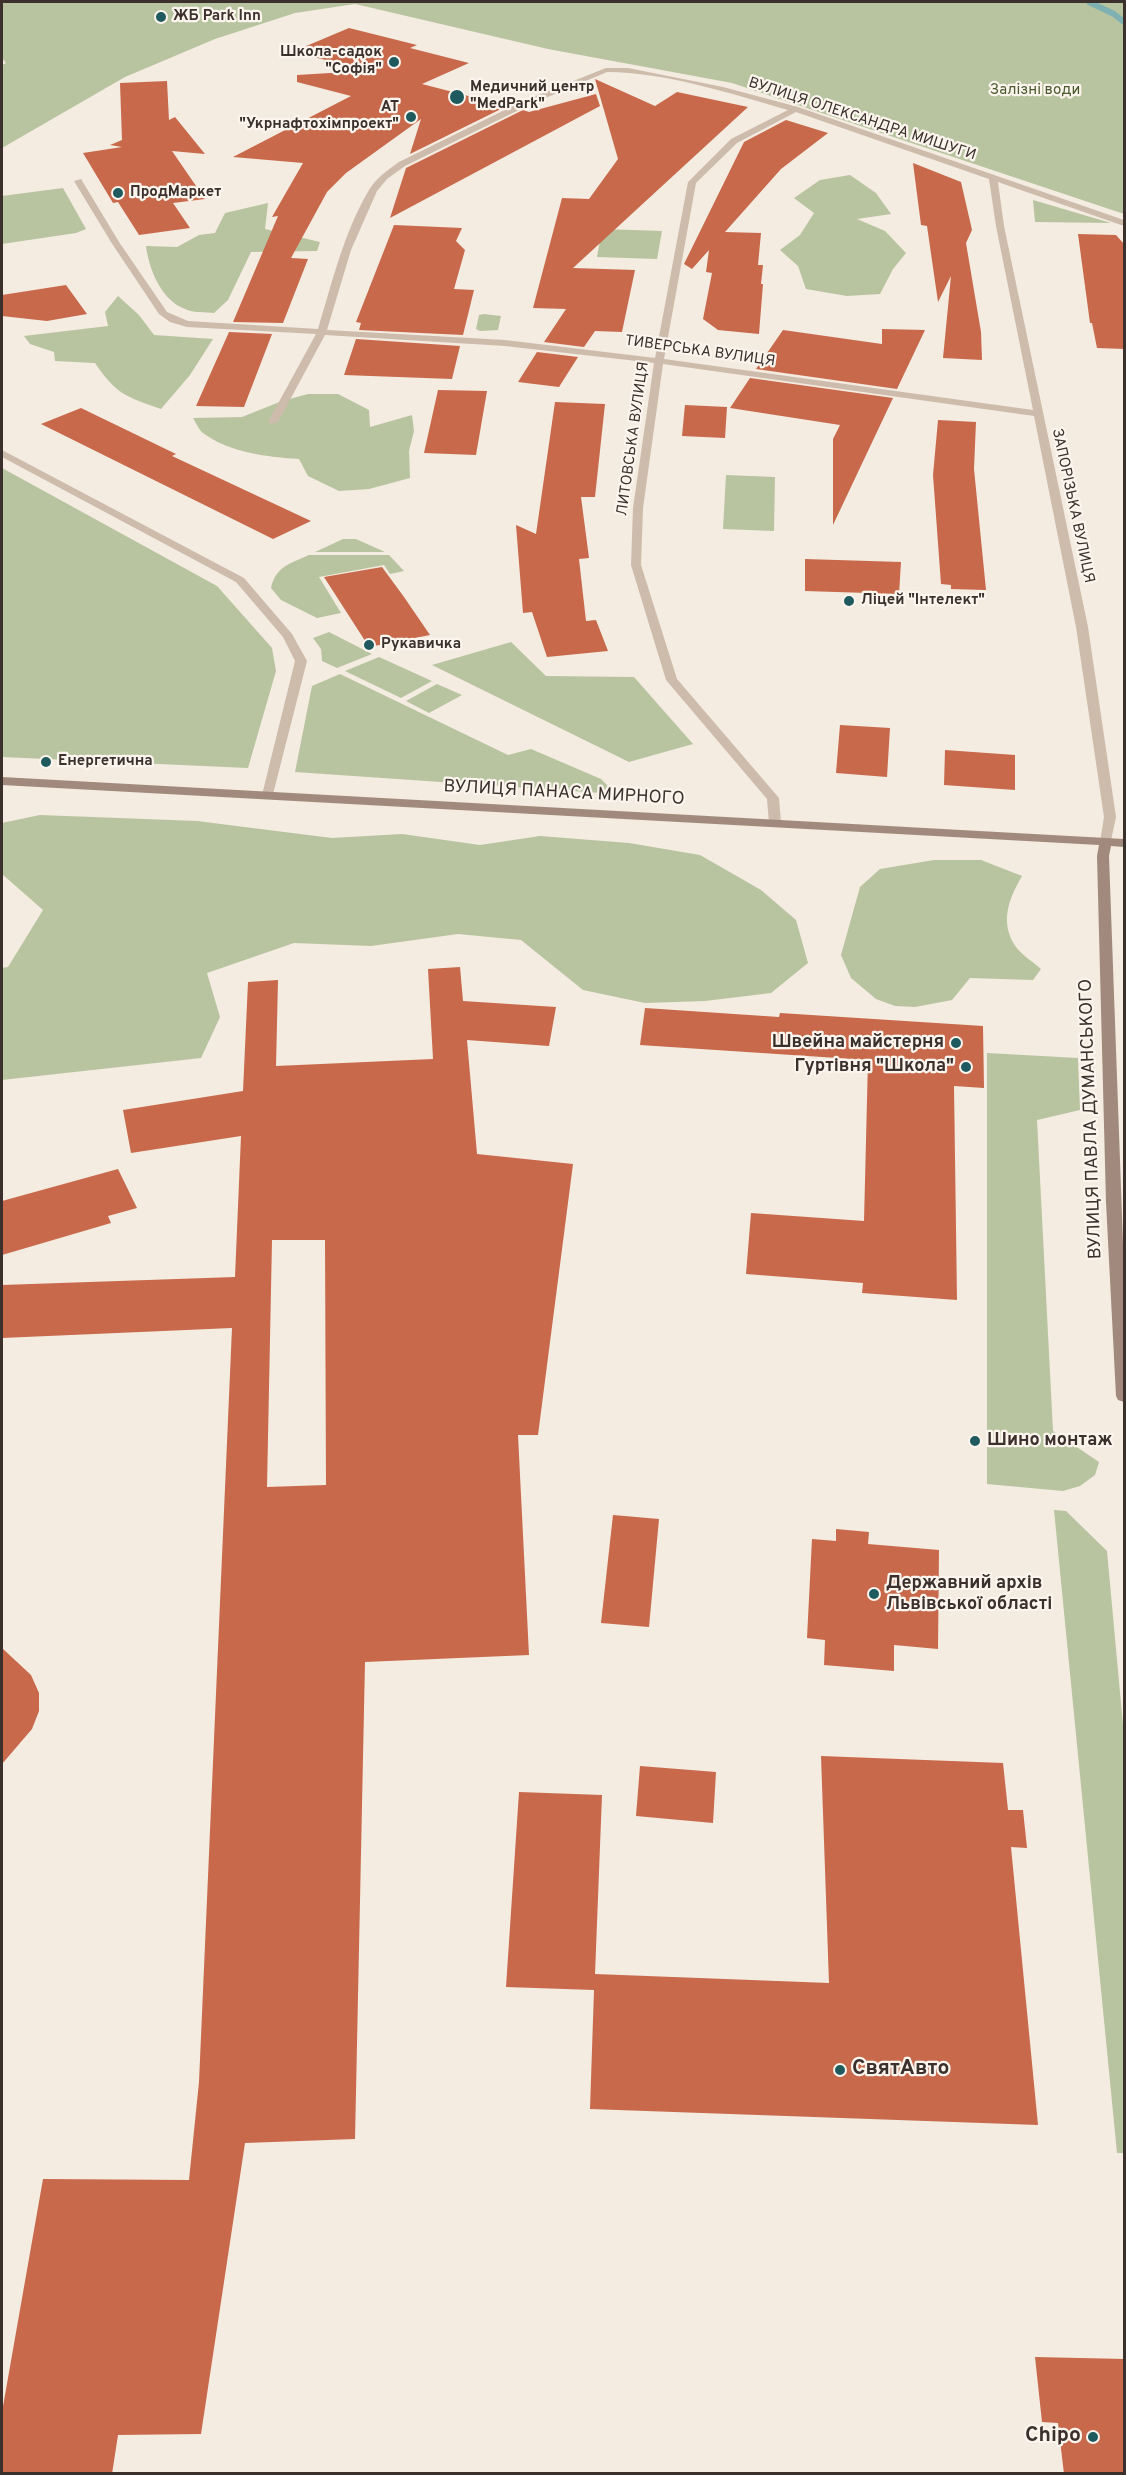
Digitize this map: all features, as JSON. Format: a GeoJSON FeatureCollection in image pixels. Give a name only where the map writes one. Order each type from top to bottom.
{"type":"FeatureCollection","features":[{"type":"Feature","properties":{"kind":"street","name":"ВУЛИЦЯ ОЛЕКСАНДРА МИШУГИ"},"geometry":{"type":"LineString","coordinates":[[273,422],[321,333],[347,250],[373,190],[384,177],[402,164],[526,103],[615,69],[668,76],[795,109],[1125,223]]}},
{"type":"Feature","properties":{"kind":"street","name":"ЛИТОВСЬКА ВУЛИЦЯ"},"geometry":{"type":"LineString","coordinates":[[775,824],[773,798],[672,680],[636,565],[638,508],[660,361],[692,182],[734,141],[795,109]]}},
{"type":"Feature","properties":{"kind":"street","name":"ЗАПОРІЗЬКА ВУЛИЦЯ"},"geometry":{"type":"LineString","coordinates":[[993,178],[1082,627],[1110,817],[1106,842]]}},
{"type":"Feature","properties":{"kind":"street"},"geometry":{"type":"LineString","coordinates":[[78,181],[164,314],[173,320],[187,324],[321,333]]}},
{"type":"Feature","properties":{"kind":"street","name":"ТИВЕРСЬКА ВУЛИЦЯ"},"geometry":{"type":"LineString","coordinates":[[321,333],[505,343],[660,361],[1038,414]]}},
{"type":"Feature","properties":{"kind":"street"},"geometry":{"type":"LineString","coordinates":[[2,453],[240,580],[288,636],[301,661],[268,795]]}},
{"type":"Feature","properties":{"kind":"street","name":"ВУЛИЦЯ ПАНАСА МИРНОГО"},"geometry":{"type":"LineString","coordinates":[[2,781],[1125,843]]}},
{"type":"Feature","properties":{"kind":"street","name":"ВУЛИЦЯ ПАВЛА ДУМАНСЬКОГО"},"geometry":{"type":"LineString","coordinates":[[1106,842],[1103,856],[1113,1202],[1125,1396]]}},
{"type":"Feature","properties":{"kind":"green space","name":"Залізні води"},"geometry":{"type":"Polygon","coordinates":[[[2,2],[1124,2],[1124,214],[732,83],[548,49],[355,4],[295,13],[215,39],[125,77],[2,148],[2,65],[6,63],[2,58],[2,2]]]}},
{"type":"Feature","properties":{"kind":"green space"},"geometry":{"type":"Polygon","coordinates":[[[850,175],[876,193],[891,214],[857,219],[885,231],[906,253],[893,269],[880,294],[847,296],[806,289],[798,266],[780,250],[800,235],[814,213],[794,198],[820,180],[850,175]]]}},
{"type":"Feature","properties":{"kind":"green space"},"geometry":{"type":"Polygon","coordinates":[[[63,188],[86,229],[76,233],[2,244],[2,196],[63,188]]]}},
{"type":"Feature","properties":{"kind":"green space"},"geometry":{"type":"Polygon","coordinates":[[[1033,200],[1111,223],[1035,222],[1033,200]]]}},
{"type":"Feature","properties":{"kind":"green space"},"geometry":{"type":"Polygon","coordinates":[[[268,203],[265,229],[320,242],[317,251],[251,252],[228,300],[214,313],[188,310],[169,299],[153,274],[146,246],[177,247],[199,235],[215,233],[225,213],[268,203]]]}},
{"type":"Feature","properties":{"kind":"green space"},"geometry":{"type":"Polygon","coordinates":[[[602,229],[662,231],[657,259],[597,257],[602,229]]]}},
{"type":"Feature","properties":{"kind":"green space"},"geometry":{"type":"Polygon","coordinates":[[[118,296],[139,315],[154,335],[213,339],[190,375],[161,409],[123,393],[109,382],[95,363],[55,361],[54,352],[30,344],[24,336],[108,326],[105,312],[118,296]]]}},
{"type":"Feature","properties":{"kind":"green space"},"geometry":{"type":"Polygon","coordinates":[[[479,315],[501,316],[498,330],[480,331],[476,329],[479,315]]]}},
{"type":"Feature","properties":{"kind":"green space"},"geometry":{"type":"Polygon","coordinates":[[[308,394],[338,394],[369,410],[370,427],[412,415],[414,431],[409,451],[410,478],[369,489],[339,491],[308,476],[299,459],[262,455],[225,445],[203,433],[193,418],[242,417],[282,401],[308,394]]]}},
{"type":"Feature","properties":{"kind":"green space"},"geometry":{"type":"Polygon","coordinates":[[[2,468],[217,586],[272,648],[276,671],[248,768],[2,757],[2,468]]]}},
{"type":"Feature","properties":{"kind":"green space"},"geometry":{"type":"Polygon","coordinates":[[[726,475],[775,477],[774,531],[723,529],[726,475]]]}},
{"type":"Feature","properties":{"kind":"green space"},"geometry":{"type":"Polygon","coordinates":[[[343,539],[356,539],[385,552],[315,552],[343,539]]]}},
{"type":"Feature","properties":{"kind":"green space"},"geometry":{"type":"Polygon","coordinates":[[[309,555],[389,555],[404,571],[390,574],[384,565],[319,577],[341,613],[317,618],[281,600],[271,588],[280,570],[309,555]]]}},
{"type":"Feature","properties":{"kind":"green space"},"geometry":{"type":"Polygon","coordinates":[[[329,632],[372,654],[337,668],[322,661],[321,649],[313,638],[329,632]]]}},
{"type":"Feature","properties":{"kind":"green space"},"geometry":{"type":"Polygon","coordinates":[[[511,642],[546,676],[634,677],[693,744],[629,762],[432,665],[511,642]]]}},
{"type":"Feature","properties":{"kind":"green space"},"geometry":{"type":"Polygon","coordinates":[[[379,657],[432,681],[401,698],[345,671],[379,657]]]}},
{"type":"Feature","properties":{"kind":"green space"},"geometry":{"type":"Polygon","coordinates":[[[340,674],[508,755],[531,749],[601,779],[616,794],[295,772],[312,686],[340,674]]]}},
{"type":"Feature","properties":{"kind":"green space"},"geometry":{"type":"Polygon","coordinates":[[[437,684],[462,695],[429,713],[406,701],[437,684]]]}},
{"type":"Feature","properties":{"kind":"green space"},"geometry":{"type":"Polygon","coordinates":[[[40,815],[197,821],[332,838],[402,834],[480,845],[540,836],[629,843],[700,855],[761,890],[796,920],[808,963],[771,993],[705,1001],[645,1003],[583,990],[521,940],[458,934],[371,946],[294,943],[207,973],[220,1017],[201,1058],[2,1080],[2,968],[8,967],[43,910],[2,874],[2,823],[40,815]]]}},
{"type":"Feature","properties":{"kind":"green space"},"geometry":{"type":"Polygon","coordinates":[[[934,860],[981,860],[1022,876],[1013,893],[1007,920],[1011,938],[1016,947],[1041,969],[1033,980],[970,978],[952,1000],[915,1007],[895,1006],[876,999],[851,978],[841,955],[860,887],[880,869],[934,860]]]}},
{"type":"Feature","properties":{"kind":"green space"},"geometry":{"type":"Polygon","coordinates":[[[987,1053],[1078,1058],[1080,1110],[1037,1120],[1053,1431],[1099,1462],[1095,1475],[1080,1486],[1063,1491],[987,1484],[987,1053]]]}},
{"type":"Feature","properties":{"kind":"green space"},"geometry":{"type":"Polygon","coordinates":[[[1054,1510],[1066,1511],[1107,1551],[1124,1736],[1124,2153],[1117,2153],[1054,1510]]]}},
{"type":"Feature","properties":{"kind":"building"},"geometry":{"type":"Polygon","coordinates":[[[349,28],[417,45],[410,48],[469,63],[422,84],[507,106],[410,154],[421,119],[346,173],[327,192],[291,258],[308,259],[283,323],[233,322],[278,216],[272,217],[303,163],[233,157],[351,96],[297,82],[297,75],[364,71],[364,69],[292,52],[349,28]]]}},
{"type":"Feature","properties":{"kind":"building"},"geometry":{"type":"Polygon","coordinates":[[[595,79],[655,106],[677,92],[748,107],[573,268],[635,270],[622,332],[595,331],[584,347],[544,342],[566,309],[533,308],[562,198],[589,199],[618,159],[595,79]]]}},
{"type":"Feature","properties":{"kind":"building"},"geometry":{"type":"Polygon","coordinates":[[[167,81],[169,120],[175,117],[205,154],[172,151],[205,199],[173,203],[190,228],[139,235],[118,202],[113,203],[83,153],[122,147],[110,145],[122,140],[120,83],[167,81]]]}},
{"type":"Feature","properties":{"kind":"building"},"geometry":{"type":"Polygon","coordinates":[[[596,94],[600,106],[390,218],[406,168],[523,110],[529,112],[596,94]]]}},
{"type":"Feature","properties":{"kind":"building"},"geometry":{"type":"Polygon","coordinates":[[[786,120],[828,133],[781,169],[725,232],[761,233],[758,265],[763,265],[761,284],[763,284],[759,334],[718,330],[703,319],[712,273],[706,272],[709,250],[692,269],[684,264],[744,142],[786,120]]]}},
{"type":"Feature","properties":{"kind":"building"},"geometry":{"type":"Polygon","coordinates":[[[913,163],[961,182],[972,230],[966,243],[981,332],[982,360],[943,358],[951,276],[938,302],[927,226],[921,225],[913,163]]]}},
{"type":"Feature","properties":{"kind":"building"},"geometry":{"type":"Polygon","coordinates":[[[394,225],[462,228],[456,241],[465,250],[454,289],[474,290],[463,335],[359,330],[361,323],[356,322],[394,225]]]}},
{"type":"Feature","properties":{"kind":"building"},"geometry":{"type":"Polygon","coordinates":[[[1078,234],[1116,235],[1125,245],[1125,349],[1097,348],[1092,323],[1090,323],[1078,234]]]}},
{"type":"Feature","properties":{"kind":"building"},"geometry":{"type":"Polygon","coordinates":[[[66,285],[87,314],[47,321],[2,316],[2,295],[66,285]]]}},
{"type":"Feature","properties":{"kind":"building"},"geometry":{"type":"Polygon","coordinates":[[[882,329],[925,330],[897,389],[756,369],[783,330],[882,344],[882,329]]]}},
{"type":"Feature","properties":{"kind":"building"},"geometry":{"type":"Polygon","coordinates":[[[229,332],[272,334],[244,407],[196,406],[229,332]]]}},
{"type":"Feature","properties":{"kind":"building"},"geometry":{"type":"Polygon","coordinates":[[[356,339],[460,346],[452,379],[344,375],[356,339]]]}},
{"type":"Feature","properties":{"kind":"building"},"geometry":{"type":"Polygon","coordinates":[[[537,352],[578,357],[559,387],[518,382],[537,352]]]}},
{"type":"Feature","properties":{"kind":"building"},"geometry":{"type":"Polygon","coordinates":[[[750,378],[893,398],[833,525],[833,439],[840,425],[730,408],[750,378]]]}},
{"type":"Feature","properties":{"kind":"building"},"geometry":{"type":"Polygon","coordinates":[[[438,390],[487,391],[476,455],[424,453],[438,390]]]}},
{"type":"Feature","properties":{"kind":"building"},"geometry":{"type":"Polygon","coordinates":[[[555,402],[605,404],[595,497],[581,497],[589,558],[579,559],[586,621],[596,620],[608,651],[547,657],[532,612],[523,613],[516,525],[536,534],[555,402]]]}},
{"type":"Feature","properties":{"kind":"building"},"geometry":{"type":"Polygon","coordinates":[[[685,405],[727,407],[725,438],[682,436],[685,405]]]}},
{"type":"Feature","properties":{"kind":"building"},"geometry":{"type":"Polygon","coordinates":[[[81,408],[176,454],[172,456],[311,521],[273,539],[41,424],[81,408]]]}},
{"type":"Feature","properties":{"kind":"building"},"geometry":{"type":"Polygon","coordinates":[[[938,420],[976,422],[974,469],[986,590],[951,589],[951,585],[941,584],[933,475],[938,420]]]}},
{"type":"Feature","properties":{"kind":"building"},"geometry":{"type":"Polygon","coordinates":[[[805,559],[901,562],[899,594],[805,591],[805,559]]]}},
{"type":"Feature","properties":{"kind":"building"},"geometry":{"type":"Polygon","coordinates":[[[382,567],[430,635],[369,647],[324,577],[382,567]]]}},
{"type":"Feature","properties":{"kind":"building"},"geometry":{"type":"Polygon","coordinates":[[[840,725],[890,728],[887,777],[836,773],[840,725]]]}},
{"type":"Feature","properties":{"kind":"building"},"geometry":{"type":"Polygon","coordinates":[[[945,750],[1015,755],[1015,790],[944,785],[945,750]]]}},
{"type":"Feature","properties":{"kind":"building"},"geometry":{"type":"Polygon","coordinates":[[[460,967],[463,1001],[556,1007],[549,1046],[467,1040],[477,1154],[573,1164],[538,1435],[518,1435],[529,1655],[365,1662],[355,2139],[245,2143],[201,2434],[118,2435],[112,2474],[2,2474],[2,2412],[43,2179],[189,2180],[199,2082],[232,1328],[2,1338],[2,1285],[235,1277],[241,1136],[131,1153],[123,1110],[243,1091],[248,982],[278,980],[276,1066],[433,1059],[428,969],[460,967]],[[272,1240],[267,1487],[326,1485],[325,1240],[272,1240]]]}},
{"type":"Feature","properties":{"kind":"building"},"geometry":{"type":"Polygon","coordinates":[[[645,1008],[779,1017],[780,1013],[983,1026],[984,1088],[954,1086],[957,1300],[862,1293],[863,1283],[746,1274],[751,1213],[864,1221],[868,1060],[640,1045],[645,1008]]]}},
{"type":"Feature","properties":{"kind":"building"},"geometry":{"type":"Polygon","coordinates":[[[118,1169],[137,1208],[108,1216],[111,1223],[2,1255],[2,1201],[118,1169]]]}},
{"type":"Feature","properties":{"kind":"building"},"geometry":{"type":"Polygon","coordinates":[[[613,1515],[659,1519],[649,1627],[601,1623],[613,1515]]]}},
{"type":"Feature","properties":{"kind":"building","name":"Державний архів Львівської області"},"geometry":{"type":"Polygon","coordinates":[[[836,1529],[869,1532],[868,1544],[939,1550],[938,1649],[894,1645],[894,1671],[824,1665],[825,1640],[807,1638],[812,1539],[836,1541],[836,1529]]]}},
{"type":"Feature","properties":{"kind":"building"},"geometry":{"type":"Polygon","coordinates":[[[2,1648],[31,1675],[39,1693],[39,1711],[32,1729],[2,1764],[2,1648]]]}},
{"type":"Feature","properties":{"kind":"building"},"geometry":{"type":"Polygon","coordinates":[[[821,1756],[1003,1763],[1008,1810],[1023,1810],[1027,1848],[1011,1847],[1038,2125],[590,2109],[594,1990],[506,1987],[519,1792],[602,1795],[595,1974],[829,1983],[821,1756]]]}},
{"type":"Feature","properties":{"kind":"building"},"geometry":{"type":"Polygon","coordinates":[[[640,1766],[716,1772],[713,1823],[636,1816],[640,1766]]]}},
{"type":"Feature","properties":{"kind":"building"},"geometry":{"type":"Polygon","coordinates":[[[1035,2357],[1125,2359],[1125,2474],[1064,2474],[1058,2423],[1042,2422],[1035,2357]]]}},
{"type":"Feature","properties":{"kind":"waterway"},"geometry":{"type":"LineString","coordinates":[[1089,2],[1114,14],[1124,22]]}},
{"type":"Feature","properties":{"kind":"place","name":"ЖБ Park Inn"},"geometry":{"type":"Point","coordinates":[161,17]}},
{"type":"Feature","properties":{"kind":"place","name":"Школа-садок \"Софія\""},"geometry":{"type":"Point","coordinates":[394,62]}},
{"type":"Feature","properties":{"kind":"place","name":"Медичний центр \"MedPark\""},"geometry":{"type":"Point","coordinates":[457,97]}},
{"type":"Feature","properties":{"kind":"place","name":"АТ \"Укрнафтохімпроект\""},"geometry":{"type":"Point","coordinates":[411,117]}},
{"type":"Feature","properties":{"kind":"place","name":"ПродМаркет"},"geometry":{"type":"Point","coordinates":[118,193]}},
{"type":"Feature","properties":{"kind":"place","name":"Ліцей \"Інтелект\""},"geometry":{"type":"Point","coordinates":[849,601]}},
{"type":"Feature","properties":{"kind":"place","name":"Рукавичка"},"geometry":{"type":"Point","coordinates":[369,645]}},
{"type":"Feature","properties":{"kind":"place","name":"Енергетична"},"geometry":{"type":"Point","coordinates":[46,762]}},
{"type":"Feature","properties":{"kind":"place","name":"Швейна майстерня"},"geometry":{"type":"Point","coordinates":[956,1043]}},
{"type":"Feature","properties":{"kind":"place","name":"Гуртівня \"Школа\""},"geometry":{"type":"Point","coordinates":[966,1067]}},
{"type":"Feature","properties":{"kind":"place","name":"Шино монтаж"},"geometry":{"type":"Point","coordinates":[975,1441]}},
{"type":"Feature","properties":{"kind":"place","name":"Державний архів Львівської області"},"geometry":{"type":"Point","coordinates":[874,1594]}},
{"type":"Feature","properties":{"kind":"place","name":"СвятАвто"},"geometry":{"type":"Point","coordinates":[840,2070]}},
{"type":"Feature","properties":{"kind":"place","name":"Chipo"},"geometry":{"type":"Point","coordinates":[1093,2437]}}]}
